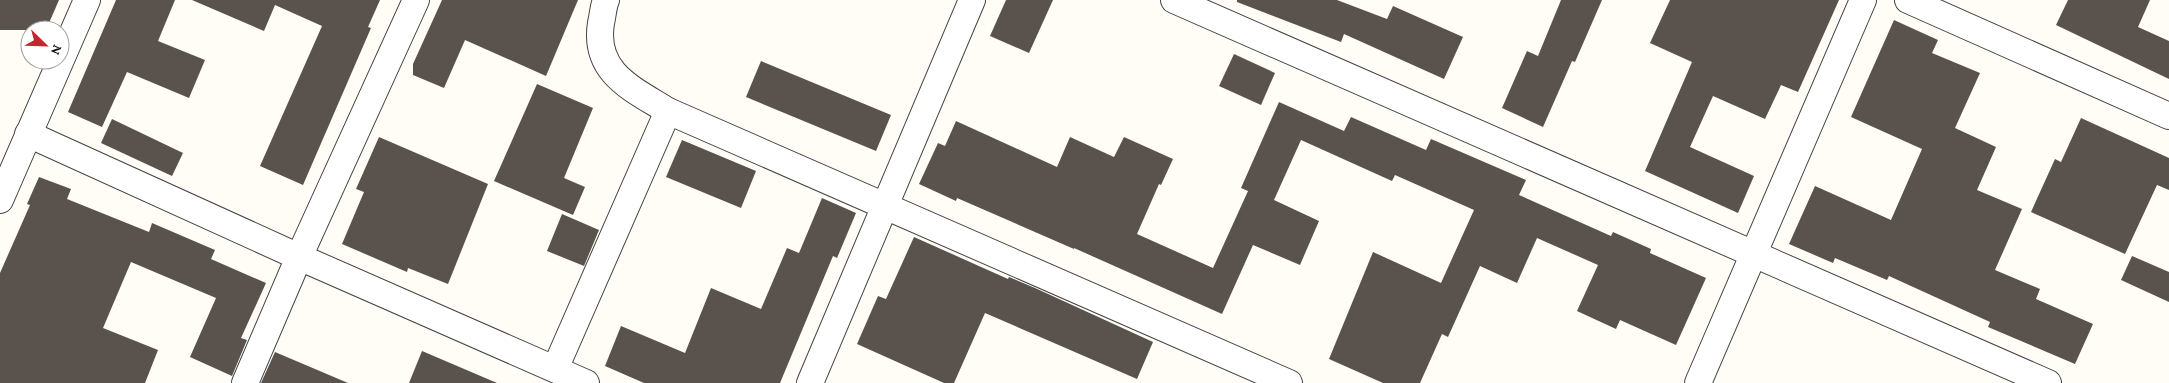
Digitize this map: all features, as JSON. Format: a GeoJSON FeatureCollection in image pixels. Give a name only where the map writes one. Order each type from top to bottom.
{"type":"FeatureCollection","features":[{"type":"Feature","properties":{"kind":"street"},"geometry":{"type":"LineString","coordinates":[[0,200],[87,0]]}},
{"type":"Feature","properties":{"kind":"street"},"geometry":{"type":"LineString","coordinates":[[245,383],[299,257],[416,0]]}},
{"type":"Feature","properties":{"kind":"street"},"geometry":{"type":"LineString","coordinates":[[606,0],[600,32],[602,56],[614,74],[628,86],[668,111],[1289,383]]}},
{"type":"Feature","properties":{"kind":"street"},"geometry":{"type":"LineString","coordinates":[[810,383],[972,0]]}},
{"type":"Feature","properties":{"kind":"street"},"geometry":{"type":"LineString","coordinates":[[1174,0],[2048,383]]}},
{"type":"Feature","properties":{"kind":"street"},"geometry":{"type":"LineString","coordinates":[[1698,383],[1863,0]]}},
{"type":"Feature","properties":{"kind":"street"},"geometry":{"type":"LineString","coordinates":[[1908,0],[2169,116]]}},
{"type":"Feature","properties":{"kind":"street"},"geometry":{"type":"LineString","coordinates":[[555,369],[668,111]]}},
{"type":"Feature","properties":{"kind":"street"},"geometry":{"type":"LineString","coordinates":[[28,134],[299,257],[586,383]]}},
{"type":"Feature","properties":{"kind":"building"},"geometry":{"type":"Polygon","coordinates":[[[0,0],[59,0],[50,20],[20,20],[20,30],[0,30],[0,0]]]}},
{"type":"Feature","properties":{"kind":"building"},"geometry":{"type":"Polygon","coordinates":[[[116,0],[175,0],[158,41],[205,60],[189,98],[127,72],[102,127],[68,112],[116,0]]]}},
{"type":"Feature","properties":{"kind":"building"},"geometry":{"type":"Polygon","coordinates":[[[192,0],[380,0],[368,27],[371,28],[303,185],[260,166],[322,26],[275,5],[264,31],[192,0]]]}},
{"type":"Feature","properties":{"kind":"building"},"geometry":{"type":"Polygon","coordinates":[[[442,0],[578,0],[546,76],[465,40],[444,88],[413,75],[413,64],[442,0]]]}},
{"type":"Feature","properties":{"kind":"building"},"geometry":{"type":"Polygon","coordinates":[[[1006,0],[1053,0],[1029,53],[990,36],[1006,0]]]}},
{"type":"Feature","properties":{"kind":"building"},"geometry":{"type":"Polygon","coordinates":[[[1237,0],[1337,0],[1387,19],[1393,6],[1463,37],[1444,79],[1344,34],[1341,42],[1237,2],[1237,0]]]}},
{"type":"Feature","properties":{"kind":"building"},"geometry":{"type":"Polygon","coordinates":[[[1561,0],[1602,0],[1575,62],[1572,61],[1543,127],[1502,108],[1527,51],[1538,56],[1561,0]]]}},
{"type":"Feature","properties":{"kind":"building"},"geometry":{"type":"Polygon","coordinates":[[[1670,0],[1839,0],[1798,92],[1781,85],[1765,119],[1713,96],[1690,147],[1754,176],[1738,213],[1645,171],[1692,62],[1650,43],[1670,0]]]}},
{"type":"Feature","properties":{"kind":"building"},"geometry":{"type":"Polygon","coordinates":[[[2068,0],[2150,0],[2138,27],[2169,41],[2169,79],[2056,25],[2068,0]]]}},
{"type":"Feature","properties":{"kind":"building"},"geometry":{"type":"Polygon","coordinates":[[[1894,20],[1938,40],[1932,53],[1980,73],[1955,128],[1996,147],[1977,190],[2022,209],[1995,270],[2040,289],[2036,299],[2093,324],[2075,364],[1988,327],[1990,322],[1889,276],[1887,280],[1835,258],[1833,263],[1789,244],[1815,186],[1891,220],[1922,149],[1851,117],[1894,20]]]}},
{"type":"Feature","properties":{"kind":"building"},"geometry":{"type":"Polygon","coordinates":[[[1234,54],[1275,73],[1261,105],[1219,86],[1234,54]]]}},
{"type":"Feature","properties":{"kind":"building"},"geometry":{"type":"Polygon","coordinates":[[[761,61],[891,115],[876,151],[746,97],[761,61]]]}},
{"type":"Feature","properties":{"kind":"building"},"geometry":{"type":"Polygon","coordinates":[[[537,84],[593,108],[564,178],[585,187],[573,215],[494,181],[537,84]]]}},
{"type":"Feature","properties":{"kind":"building"},"geometry":{"type":"Polygon","coordinates":[[[1279,102],[1344,131],[1351,117],[1426,150],[1431,139],[1526,180],[1519,195],[1611,236],[1613,232],[1651,249],[1650,253],[1706,278],[1676,345],[1620,320],[1616,329],[1577,311],[1598,265],[1537,238],[1517,283],[1480,266],[1448,337],[1442,334],[1420,383],[1383,383],[1329,359],[1373,252],[1441,283],[1474,210],[1395,175],[1392,181],[1301,140],[1274,200],[1319,221],[1300,265],[1253,245],[1222,314],[1074,248],[957,198],[956,201],[919,184],[938,143],[945,146],[956,121],[1057,167],[1070,137],[1114,157],[1124,137],[1173,159],[1161,185],[1159,184],[1137,234],[1213,268],[1248,191],[1241,188],[1279,102]]]}},
{"type":"Feature","properties":{"kind":"building"},"geometry":{"type":"Polygon","coordinates":[[[2081,118],[2169,158],[2169,190],[2157,185],[2125,254],[2031,212],[2055,159],[2061,162],[2081,118]]]}},
{"type":"Feature","properties":{"kind":"building"},"geometry":{"type":"Polygon","coordinates":[[[112,119],[183,153],[172,176],[101,143],[112,119]]]}},
{"type":"Feature","properties":{"kind":"building"},"geometry":{"type":"Polygon","coordinates":[[[379,137],[488,184],[448,284],[408,268],[407,272],[342,244],[364,192],[356,189],[379,137]]]}},
{"type":"Feature","properties":{"kind":"building"},"geometry":{"type":"Polygon","coordinates":[[[682,140],[756,171],[741,208],[666,177],[682,140]]]}},
{"type":"Feature","properties":{"kind":"building"},"geometry":{"type":"Polygon","coordinates":[[[39,177],[71,189],[67,199],[149,232],[152,223],[215,250],[211,259],[266,283],[241,338],[247,340],[232,376],[190,357],[216,298],[131,262],[103,328],[158,350],[145,383],[0,383],[0,273],[30,205],[27,204],[39,177]]]}},
{"type":"Feature","properties":{"kind":"building"},"geometry":{"type":"Polygon","coordinates":[[[822,198],[856,213],[837,258],[833,256],[780,383],[644,383],[605,366],[621,326],[685,353],[711,288],[761,309],[787,248],[799,253],[822,198]]]}},
{"type":"Feature","properties":{"kind":"building"},"geometry":{"type":"Polygon","coordinates":[[[562,214],[599,230],[584,266],[547,251],[562,214]]]}},
{"type":"Feature","properties":{"kind":"building"},"geometry":{"type":"Polygon","coordinates":[[[914,237],[1008,279],[1009,277],[1035,288],[1153,342],[1137,379],[985,313],[954,383],[944,383],[857,344],[878,296],[886,299],[914,237]]]}},
{"type":"Feature","properties":{"kind":"building"},"geometry":{"type":"Polygon","coordinates":[[[2132,256],[2169,272],[2169,302],[2121,280],[2132,256]]]}},
{"type":"Feature","properties":{"kind":"building"},"geometry":{"type":"Polygon","coordinates":[[[422,351],[497,383],[409,383],[422,351]]]}},
{"type":"Feature","properties":{"kind":"building"},"geometry":{"type":"Polygon","coordinates":[[[275,352],[348,383],[261,383],[275,352]]]}}]}
